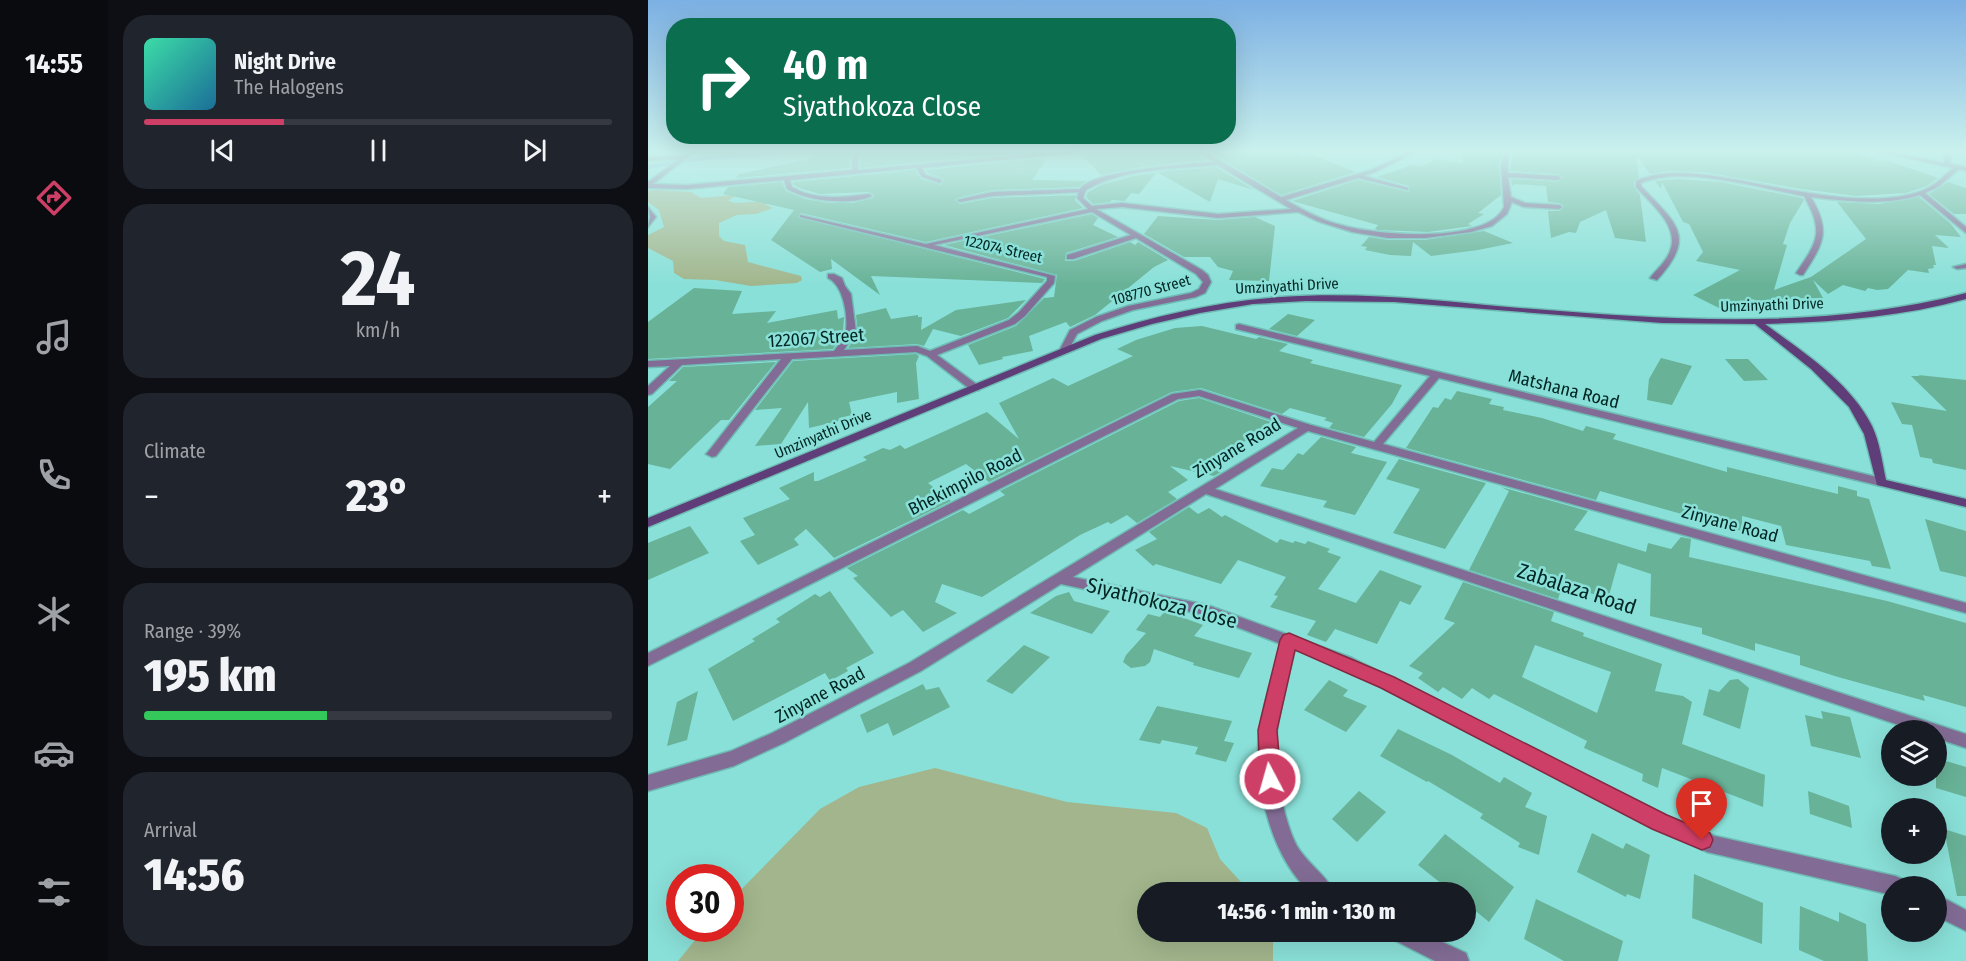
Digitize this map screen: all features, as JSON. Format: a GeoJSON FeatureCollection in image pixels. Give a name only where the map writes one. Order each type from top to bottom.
{"type":"FeatureCollection","features":[{"type":"Feature","properties":{"kind":"street"},"geometry":{"type":"LineString","coordinates":[[814,196],[842,198],[869,196]]}},
{"type":"Feature","properties":{"kind":"street"},"geometry":{"type":"LineString","coordinates":[[960,200],[982,196]]}},
{"type":"Feature","properties":{"kind":"street","name":"108770 Street"},"geometry":{"type":"LineString","coordinates":[[1064,351],[1073,332],[1099,319],[1131,308],[1193,295],[1204,288],[1207,282],[1203,275],[1093,209],[1080,196]]}},
{"type":"Feature","properties":{"kind":"street"},"geometry":{"type":"LineString","coordinates":[[1274,196],[1329,224],[1355,230],[1393,234],[1436,235],[1466,231],[1492,223],[1505,212],[1507,197],[1524,205],[1559,207]]}},
{"type":"Feature","properties":{"kind":"street"},"geometry":{"type":"LineString","coordinates":[[1281,200],[1294,196]]}},
{"type":"Feature","properties":{"kind":"street"},"geometry":{"type":"LineString","coordinates":[[1647,196],[1670,221],[1676,239],[1670,261],[1654,278]]}},
{"type":"Feature","properties":{"kind":"street"},"geometry":{"type":"LineString","coordinates":[[1800,273],[1814,253],[1822,227],[1820,218],[1807,196]]}},
{"type":"Feature","properties":{"kind":"street"},"geometry":{"type":"LineString","coordinates":[[1836,196],[1870,198],[1892,196]]}},
{"type":"Feature","properties":{"kind":"street"},"geometry":{"type":"LineString","coordinates":[[1924,196],[1966,231]]}},
{"type":"Feature","properties":{"kind":"street"},"geometry":{"type":"LineString","coordinates":[[927,245],[1108,205],[1218,216],[1298,210]]}},
{"type":"Feature","properties":{"kind":"street"},"geometry":{"type":"LineString","coordinates":[[648,209],[653,217],[648,225]]}},
{"type":"Feature","properties":{"kind":"street","name":"122074 Street"},"geometry":{"type":"LineString","coordinates":[[802,216],[1045,273],[1052,278],[1022,314],[1012,322],[930,354]]}},
{"type":"Feature","properties":{"kind":"street"},"geometry":{"type":"LineString","coordinates":[[1070,257],[1138,235]]}},
{"type":"Feature","properties":{"kind":"street"},"geometry":{"type":"LineString","coordinates":[[1957,267],[1966,266]]}},
{"type":"Feature","properties":{"kind":"street"},"geometry":{"type":"LineString","coordinates":[[831,276],[839,280],[847,294],[851,320],[851,332],[837,353]]}},
{"type":"Feature","properties":{"kind":"street","name":"Umzinyathi Drive"},"geometry":{"type":"LineString","coordinates":[[648,523],[1064,351],[1131,326],[1175,315],[1250,302],[1307,298],[1399,300],[1657,320],[1758,322],[1820,320],[1881,313],[1966,296]]}},
{"type":"Feature","properties":{"kind":"street"},"geometry":{"type":"LineString","coordinates":[[1758,322],[1820,373],[1853,406],[1868,431],[1881,482],[1966,503]]}},
{"type":"Feature","properties":{"kind":"street","name":"Matshana Road"},"geometry":{"type":"LineString","coordinates":[[1239,327],[1881,482]]}},
{"type":"Feature","properties":{"kind":"street","name":"122067 Street"},"geometry":{"type":"LineString","coordinates":[[648,364],[912,349],[930,354],[975,388]]}},
{"type":"Feature","properties":{"kind":"street"},"geometry":{"type":"LineString","coordinates":[[712,454],[789,356]]}},
{"type":"Feature","properties":{"kind":"street"},"geometry":{"type":"LineString","coordinates":[[648,392],[680,363]]}},
{"type":"Feature","properties":{"kind":"street"},"geometry":{"type":"LineString","coordinates":[[1376,446],[1436,375]]}},
{"type":"Feature","properties":{"kind":"street","name":"Bhekimpilo Road"},"geometry":{"type":"LineString","coordinates":[[648,660],[1176,396],[1200,393],[1307,427]]}},
{"type":"Feature","properties":{"kind":"street","name":"Zinyane Road"},"geometry":{"type":"LineString","coordinates":[[648,783],[734,758],[778,738],[915,667],[1307,427],[1966,608]]}},
{"type":"Feature","properties":{"kind":"street","name":"Zabalaza Road"},"geometry":{"type":"LineString","coordinates":[[1205,490],[1902,720]]}},
{"type":"Feature","properties":{"kind":"street","name":"Siyathokoza Close"},"geometry":{"type":"LineString","coordinates":[[1060,579],[1208,610],[1289,640],[1387,682],[1690,835],[1736,851],[1881,883]]}},
{"type":"Feature","properties":{"kind":"street"},"geometry":{"type":"LineString","coordinates":[[1289,640],[1267,743],[1275,815],[1296,865],[1314,882]]}},
{"type":"Feature","properties":{"kind":"street","name":"Zabalaza Road"},"geometry":{"type":"LineString","coordinates":[[1947,735],[1966,741]]}},
{"type":"Feature","properties":{"kind":"street"},"geometry":{"type":"LineString","coordinates":[[1947,910],[1966,921]]}},
{"type":"Feature","properties":{"kind":"street"},"geometry":{"type":"LineString","coordinates":[[1419,942],[1458,961]]}},
{"type":"Feature","properties":{"kind":"green space"},"geometry":{"type":"Polygon","coordinates":[[[648,196],[697,196],[701,198],[735,196],[728,201],[736,203],[767,201],[766,205],[773,208],[756,214],[737,215],[719,223],[719,236],[724,241],[745,245],[748,262],[801,276],[802,280],[797,283],[751,286],[715,280],[684,279],[674,273],[673,261],[648,248],[648,235],[664,227],[659,210],[648,202],[648,196]]]}},
{"type":"Feature","properties":{"kind":"green space"},"geometry":{"type":"Polygon","coordinates":[[[935,768],[1067,802],[1176,813],[1207,828],[1220,859],[1241,882],[1137,882],[1137,942],[1273,942],[1273,961],[678,961],[693,942],[744,942],[744,887],[820,809],[859,787],[935,768]]]}},
{"type":"Feature","properties":{"kind":"building"},"geometry":{"type":"Polygon","coordinates":[[[731,196],[798,196],[829,203],[853,203],[873,198],[874,196],[966,196],[955,200],[960,204],[992,198],[1076,196],[1075,200],[1083,208],[926,242],[801,213],[798,217],[1045,279],[1042,283],[871,276],[880,295],[831,259],[832,269],[820,272],[771,240],[794,210],[731,196]]]}},
{"type":"Feature","properties":{"kind":"building"},"geometry":{"type":"Polygon","coordinates":[[[1129,196],[1125,201],[1112,200],[1093,204],[1086,197],[1129,196]]]}},
{"type":"Feature","properties":{"kind":"building"},"geometry":{"type":"Polygon","coordinates":[[[1199,196],[1212,196],[1210,202],[1199,196]]]}},
{"type":"Feature","properties":{"kind":"building"},"geometry":{"type":"Polygon","coordinates":[[[1308,196],[1500,196],[1478,213],[1484,214],[1468,224],[1472,226],[1428,232],[1378,230],[1375,229],[1378,225],[1292,201],[1308,196]]]}},
{"type":"Feature","properties":{"kind":"building"},"geometry":{"type":"Polygon","coordinates":[[[1547,196],[1640,196],[1646,242],[1615,238],[1606,210],[1580,222],[1576,233],[1569,232],[1551,238],[1548,211],[1560,211],[1564,206],[1548,202],[1547,196]]]}},
{"type":"Feature","properties":{"kind":"building"},"geometry":{"type":"Polygon","coordinates":[[[1669,196],[1791,196],[1802,198],[1804,200],[1790,223],[1783,244],[1787,245],[1774,290],[1811,277],[1866,239],[1837,202],[1879,204],[1919,197],[1950,223],[1961,237],[1935,235],[1949,248],[1932,246],[1936,265],[1933,265],[1934,268],[1928,269],[1929,273],[1908,270],[1888,289],[1868,288],[1865,291],[1843,285],[1828,294],[1813,280],[1823,298],[1771,299],[1771,301],[1755,302],[1754,299],[1719,308],[1693,295],[1740,270],[1696,261],[1703,252],[1689,224],[1683,222],[1669,196]]]}},
{"type":"Feature","properties":{"kind":"building"},"geometry":{"type":"Polygon","coordinates":[[[1931,196],[1966,196],[1966,214],[1954,214],[1931,196]]]}},
{"type":"Feature","properties":{"kind":"building"},"geometry":{"type":"Polygon","coordinates":[[[1092,214],[1098,218],[1093,225],[1118,237],[1066,253],[1065,261],[1074,261],[1130,242],[1135,245],[1138,242],[1168,260],[1154,267],[1095,315],[1070,327],[1066,322],[1029,336],[1033,351],[1002,357],[1003,359],[979,365],[968,345],[1016,326],[1044,298],[1054,297],[1057,275],[944,245],[1092,214]]]}},
{"type":"Feature","properties":{"kind":"building"},"geometry":{"type":"Polygon","coordinates":[[[1158,216],[1218,220],[1255,217],[1275,226],[1269,281],[1229,280],[1233,271],[1218,267],[1210,257],[1184,257],[1144,234],[1158,216]]]}},
{"type":"Feature","properties":{"kind":"building"},"geometry":{"type":"Polygon","coordinates":[[[1484,231],[1513,243],[1431,256],[1413,242],[1411,256],[1365,250],[1367,247],[1361,246],[1369,237],[1388,240],[1425,240],[1484,231]]]}},
{"type":"Feature","properties":{"kind":"building"},"geometry":{"type":"Polygon","coordinates":[[[694,288],[742,291],[732,314],[776,311],[767,323],[837,310],[838,319],[844,317],[843,332],[833,349],[648,359],[648,322],[694,288]]]}},
{"type":"Feature","properties":{"kind":"building"},"geometry":{"type":"Polygon","coordinates":[[[1026,300],[1008,318],[961,336],[933,329],[924,346],[917,344],[848,348],[858,333],[856,315],[886,308],[891,319],[918,315],[922,317],[921,330],[956,310],[1026,300]]]}},
{"type":"Feature","properties":{"kind":"building"},"geometry":{"type":"Polygon","coordinates":[[[1288,314],[1315,320],[1297,336],[1269,329],[1288,314]]]}},
{"type":"Feature","properties":{"kind":"building"},"geometry":{"type":"Polygon","coordinates":[[[1202,326],[1288,344],[1279,351],[1313,360],[1310,363],[1402,385],[1392,404],[1364,437],[1329,428],[1333,423],[1324,420],[1327,418],[1290,408],[1282,414],[1201,388],[1172,392],[989,482],[966,464],[928,483],[951,501],[834,558],[806,529],[794,539],[799,545],[758,565],[740,541],[755,535],[743,518],[790,499],[779,488],[814,472],[814,481],[818,481],[867,460],[863,457],[883,448],[890,450],[900,445],[905,449],[987,412],[1019,439],[999,403],[1053,378],[1068,386],[1133,356],[1117,349],[1136,340],[1175,328],[1202,326]]]}},
{"type":"Feature","properties":{"kind":"building"},"geometry":{"type":"Polygon","coordinates":[[[916,354],[919,356],[916,363],[919,399],[897,403],[897,392],[849,402],[852,415],[839,418],[839,421],[809,428],[808,402],[781,444],[755,446],[782,408],[755,410],[793,361],[916,354]]]}},
{"type":"Feature","properties":{"kind":"building"},"geometry":{"type":"Polygon","coordinates":[[[1661,358],[1692,366],[1672,405],[1647,400],[1649,379],[1661,358]]]}},
{"type":"Feature","properties":{"kind":"building"},"geometry":{"type":"Polygon","coordinates":[[[1725,359],[1748,359],[1768,380],[1744,381],[1725,359]]]}},
{"type":"Feature","properties":{"kind":"building"},"geometry":{"type":"Polygon","coordinates":[[[776,362],[729,420],[721,420],[670,469],[648,464],[648,407],[677,381],[669,381],[683,367],[776,362]]]}},
{"type":"Feature","properties":{"kind":"building"},"geometry":{"type":"Polygon","coordinates":[[[1918,375],[1966,380],[1966,470],[1933,463],[1932,459],[1920,457],[1912,425],[1902,424],[1891,402],[1947,411],[1911,376],[1920,376],[1918,375]]]}},
{"type":"Feature","properties":{"kind":"building"},"geometry":{"type":"Polygon","coordinates":[[[1457,391],[1492,399],[1489,404],[1504,407],[1503,410],[1542,418],[1583,431],[1586,426],[1616,434],[1613,439],[1727,472],[1727,467],[1838,494],[1838,486],[1857,491],[1857,496],[1869,499],[1891,569],[1872,566],[1870,561],[1786,545],[1781,526],[1742,516],[1742,531],[1600,491],[1596,500],[1406,448],[1433,407],[1438,408],[1445,398],[1451,400],[1457,391]]]}},
{"type":"Feature","properties":{"kind":"building"},"geometry":{"type":"Polygon","coordinates":[[[1199,398],[1271,422],[1233,450],[1208,462],[1221,472],[1214,476],[1170,466],[1188,480],[1168,492],[1177,499],[1137,523],[1127,515],[1111,524],[1108,522],[1080,535],[982,597],[942,584],[935,602],[957,613],[923,632],[903,610],[891,617],[853,578],[858,576],[847,568],[963,510],[969,514],[1005,495],[1000,491],[1179,401],[1199,398]]]}},
{"type":"Feature","properties":{"kind":"building"},"geometry":{"type":"Polygon","coordinates":[[[1321,437],[1356,447],[1351,453],[1387,462],[1355,515],[1323,507],[1327,501],[1260,486],[1272,468],[1283,470],[1298,453],[1303,455],[1321,437]]]}},
{"type":"Feature","properties":{"kind":"building"},"geometry":{"type":"Polygon","coordinates":[[[1399,459],[1486,483],[1445,549],[1393,533],[1420,489],[1386,479],[1399,459]]]}},
{"type":"Feature","properties":{"kind":"building"},"geometry":{"type":"Polygon","coordinates":[[[1501,487],[1588,511],[1574,530],[1646,552],[1648,543],[1671,549],[1681,537],[1691,539],[1689,557],[1887,601],[1966,623],[1966,707],[1923,695],[1925,701],[1838,677],[1800,665],[1800,656],[1755,643],[1755,651],[1702,634],[1702,628],[1650,616],[1651,574],[1618,563],[1608,599],[1563,584],[1558,599],[1469,570],[1509,491],[1501,487]]]}},
{"type":"Feature","properties":{"kind":"building"},"geometry":{"type":"Polygon","coordinates":[[[1189,507],[1198,514],[1209,508],[1222,517],[1225,515],[1277,543],[1280,539],[1305,544],[1308,541],[1330,549],[1327,552],[1341,557],[1318,589],[1356,603],[1380,570],[1422,586],[1410,605],[1400,601],[1377,644],[1335,629],[1326,642],[1307,635],[1316,621],[1270,607],[1278,596],[1274,595],[1286,577],[1238,560],[1221,584],[1156,564],[1153,566],[1135,550],[1157,539],[1149,532],[1189,507]]]}},
{"type":"Feature","properties":{"kind":"building"},"geometry":{"type":"Polygon","coordinates":[[[1925,519],[1966,531],[1966,577],[1940,571],[1925,519]]]}},
{"type":"Feature","properties":{"kind":"building"},"geometry":{"type":"Polygon","coordinates":[[[690,526],[709,553],[648,580],[648,543],[690,526]]]}},
{"type":"Feature","properties":{"kind":"building"},"geometry":{"type":"Polygon","coordinates":[[[1463,582],[1554,612],[1551,621],[1584,633],[1583,636],[1662,664],[1655,691],[1683,696],[1692,702],[1682,744],[1765,775],[1763,807],[1662,768],[1658,788],[1642,781],[1643,774],[1584,748],[1587,741],[1494,694],[1489,699],[1472,688],[1462,699],[1443,687],[1438,692],[1418,678],[1423,673],[1409,666],[1455,623],[1444,619],[1463,582]],[[1535,645],[1522,677],[1597,713],[1611,672],[1535,645]]]}},
{"type":"Feature","properties":{"kind":"building"},"geometry":{"type":"Polygon","coordinates":[[[830,591],[874,653],[846,668],[848,671],[830,681],[825,673],[733,721],[708,669],[755,641],[752,639],[780,622],[776,619],[815,594],[820,597],[830,591]]]}},
{"type":"Feature","properties":{"kind":"building"},"geometry":{"type":"Polygon","coordinates":[[[1069,592],[1074,601],[1110,611],[1092,634],[1030,613],[1056,596],[1069,592]]]}},
{"type":"Feature","properties":{"kind":"building"},"geometry":{"type":"Polygon","coordinates":[[[1165,611],[1203,625],[1194,636],[1252,653],[1239,678],[1193,665],[1194,663],[1154,649],[1150,662],[1145,666],[1131,668],[1123,662],[1126,655],[1146,633],[1136,630],[1148,614],[1160,617],[1165,611]]]}},
{"type":"Feature","properties":{"kind":"building"},"geometry":{"type":"Polygon","coordinates":[[[1024,645],[1050,657],[1012,694],[986,681],[1024,645]]]}},
{"type":"Feature","properties":{"kind":"building"},"geometry":{"type":"Polygon","coordinates":[[[1738,679],[1749,688],[1740,729],[1703,715],[1709,689],[1719,692],[1730,680],[1738,679]]]}},
{"type":"Feature","properties":{"kind":"building"},"geometry":{"type":"Polygon","coordinates":[[[1329,680],[1348,690],[1343,696],[1367,706],[1346,732],[1304,710],[1329,680]]]}},
{"type":"Feature","properties":{"kind":"building"},"geometry":{"type":"Polygon","coordinates":[[[923,684],[926,690],[939,687],[950,707],[893,736],[888,723],[867,733],[860,715],[923,684]]]}},
{"type":"Feature","properties":{"kind":"building"},"geometry":{"type":"Polygon","coordinates":[[[698,691],[687,740],[667,746],[677,702],[698,691]]]}},
{"type":"Feature","properties":{"kind":"building"},"geometry":{"type":"Polygon","coordinates":[[[1157,706],[1232,721],[1224,741],[1234,743],[1226,762],[1195,754],[1198,747],[1162,740],[1160,744],[1139,740],[1157,706]]]}},
{"type":"Feature","properties":{"kind":"building"},"geometry":{"type":"Polygon","coordinates":[[[1821,711],[1850,717],[1861,758],[1811,746],[1805,715],[1823,719],[1821,711]]]}},
{"type":"Feature","properties":{"kind":"building"},"geometry":{"type":"Polygon","coordinates":[[[1398,729],[1452,755],[1500,783],[1504,777],[1532,793],[1525,807],[1547,816],[1539,855],[1518,847],[1520,843],[1480,818],[1483,814],[1380,756],[1398,729]]]}},
{"type":"Feature","properties":{"kind":"building"},"geometry":{"type":"Polygon","coordinates":[[[1947,761],[1966,767],[1966,797],[1936,788],[1936,786],[1947,786],[1947,761]]]}},
{"type":"Feature","properties":{"kind":"building"},"geometry":{"type":"Polygon","coordinates":[[[1359,791],[1386,812],[1357,842],[1332,819],[1359,791]]]}},
{"type":"Feature","properties":{"kind":"building"},"geometry":{"type":"Polygon","coordinates":[[[1808,791],[1849,806],[1852,828],[1810,814],[1808,791]]]}},
{"type":"Feature","properties":{"kind":"building"},"geometry":{"type":"Polygon","coordinates":[[[1947,830],[1966,836],[1966,896],[1957,896],[1947,844],[1947,830]]]}},
{"type":"Feature","properties":{"kind":"building"},"geometry":{"type":"Polygon","coordinates":[[[1592,833],[1623,849],[1626,843],[1650,855],[1640,899],[1627,894],[1626,897],[1577,872],[1592,833]]]}},
{"type":"Feature","properties":{"kind":"building"},"geometry":{"type":"Polygon","coordinates":[[[1445,834],[1514,887],[1489,922],[1476,911],[1476,882],[1439,882],[1418,865],[1445,834]]]}},
{"type":"Feature","properties":{"kind":"building"},"geometry":{"type":"Polygon","coordinates":[[[1694,874],[1763,903],[1762,944],[1692,918],[1694,874]]]}},
{"type":"Feature","properties":{"kind":"building"},"geometry":{"type":"Polygon","coordinates":[[[1536,899],[1623,941],[1618,961],[1564,961],[1524,939],[1536,899]]]}},
{"type":"Feature","properties":{"kind":"building"},"geometry":{"type":"Polygon","coordinates":[[[1800,906],[1839,922],[1839,912],[1866,924],[1868,961],[1824,961],[1799,950],[1800,906]]]}},
{"type":"Feature","properties":{"kind":"route"},"geometry":{"type":"LineString","coordinates":[[1270,779],[1267,743],[1269,715],[1289,640],[1387,682],[1660,822],[1702,840]]}}]}
